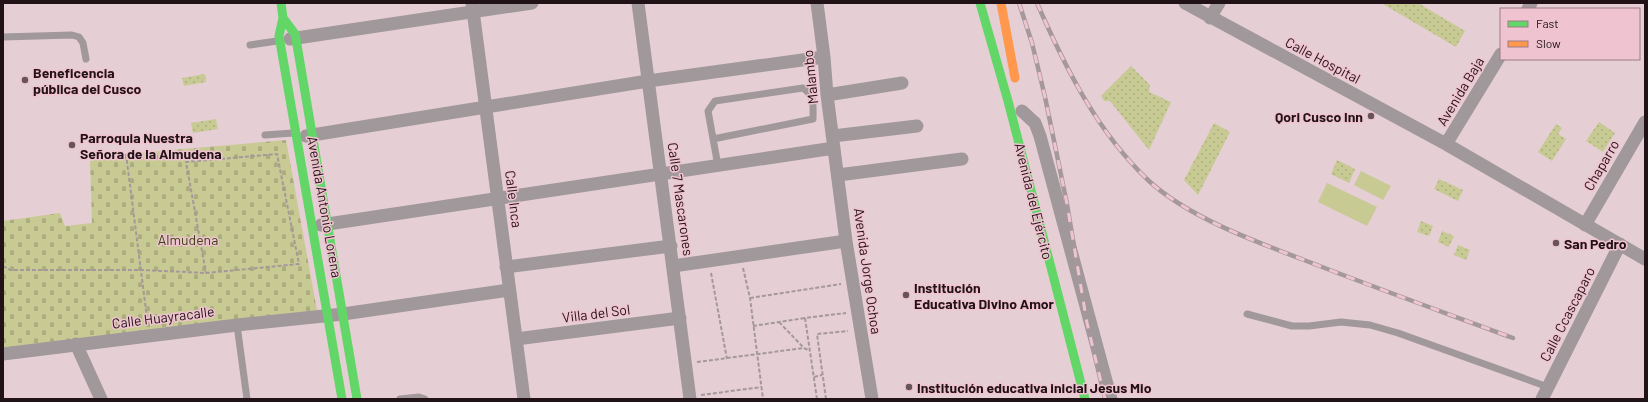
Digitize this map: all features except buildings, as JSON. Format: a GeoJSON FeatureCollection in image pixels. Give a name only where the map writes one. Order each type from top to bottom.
{"type":"FeatureCollection","features":[{"type":"Feature","properties":{"kind":"main road","name":"Avenida Antonio Lorena"},"geometry":{"type":"LineString","coordinates":[[281,3],[283,18],[279,36],[342,399]]}},
{"type":"Feature","properties":{"kind":"main road","name":"Avenida del Ejército"},"geometry":{"type":"LineString","coordinates":[[980,3],[1008,101],[1085,399]]}},
{"type":"Feature","properties":{"kind":"main road"},"geometry":{"type":"LineString","coordinates":[[1001,3],[1018,90]]}},
{"type":"Feature","properties":{"kind":"main road","name":"Avenida Antonio Lorena"},"geometry":{"type":"LineString","coordinates":[[283,18],[295,34],[296,39],[357,399]]}},
{"type":"Feature","properties":{"kind":"main road","name":"Avenida del Ejército"},"geometry":{"type":"LineString","coordinates":[[1022,108],[1026,127]]}},
{"type":"Feature","properties":{"kind":"street"},"geometry":{"type":"LineString","coordinates":[[280,40],[296,39],[472,7],[532,3]]}},
{"type":"Feature","properties":{"kind":"street","name":"Calle 7 Mascarones"},"geometry":{"type":"LineString","coordinates":[[638,3],[686,364],[694,397]]}},
{"type":"Feature","properties":{"kind":"street","name":"Malambo"},"geometry":{"type":"LineString","coordinates":[[817,3],[833,142]]}},
{"type":"Feature","properties":{"kind":"street","name":"Calle Hospital"},"geometry":{"type":"LineString","coordinates":[[1185,3],[1210,18],[1446,144]]}},
{"type":"Feature","properties":{"kind":"street"},"geometry":{"type":"LineString","coordinates":[[1210,18],[1219,3]]}},
{"type":"Feature","properties":{"kind":"street","name":"Calle Inca"},"geometry":{"type":"LineString","coordinates":[[472,7],[524,399]]}},
{"type":"Feature","properties":{"kind":"street","name":"Avenida Baja"},"geometry":{"type":"LineString","coordinates":[[1446,144],[1500,56]]}},
{"type":"Feature","properties":{"kind":"street"},"geometry":{"type":"LineString","coordinates":[[297,135],[312,135],[648,81],[824,57]]}},
{"type":"Feature","properties":{"kind":"street"},"geometry":{"type":"LineString","coordinates":[[827,95],[902,83]]}},
{"type":"Feature","properties":{"kind":"street"},"geometry":{"type":"LineString","coordinates":[[1022,108],[1035,123],[1040,136],[1111,399]]}},
{"type":"Feature","properties":{"kind":"street","name":"Chaparro"},"geometry":{"type":"LineString","coordinates":[[1585,225],[1645,122]]}},
{"type":"Feature","properties":{"kind":"street"},"geometry":{"type":"LineString","coordinates":[[312,227],[718,166],[916,126]]}},
{"type":"Feature","properties":{"kind":"street","name":"Avenida Jorge Ochoa"},"geometry":{"type":"LineString","coordinates":[[833,142],[846,241],[872,399]]}},
{"type":"Feature","properties":{"kind":"street"},"geometry":{"type":"LineString","coordinates":[[1446,144],[1645,259]]}},
{"type":"Feature","properties":{"kind":"street"},"geometry":{"type":"LineString","coordinates":[[838,174],[962,159]]}},
{"type":"Feature","properties":{"kind":"street"},"geometry":{"type":"LineString","coordinates":[[673,266],[846,241]]}},
{"type":"Feature","properties":{"kind":"street","name":"Calle Ccascaparo"},"geometry":{"type":"LineString","coordinates":[[1545,393],[1620,244]]}},
{"type":"Feature","properties":{"kind":"street"},"geometry":{"type":"LineString","coordinates":[[506,267],[671,246]]}},
{"type":"Feature","properties":{"kind":"street","name":"Calle Huayracalle"},"geometry":{"type":"LineString","coordinates":[[3,354],[238,324],[343,314],[509,290]]}},
{"type":"Feature","properties":{"kind":"street","name":"Villa del Sol"},"geometry":{"type":"LineString","coordinates":[[516,339],[680,318]]}},
{"type":"Feature","properties":{"kind":"street"},"geometry":{"type":"LineString","coordinates":[[76,344],[101,399]]}},
{"type":"Feature","properties":{"kind":"lane"},"geometry":{"type":"LineString","coordinates":[[3,37],[72,35],[79,37],[83,43],[86,59]]}},
{"type":"Feature","properties":{"kind":"lane"},"geometry":{"type":"LineString","coordinates":[[250,45],[280,40]]}},
{"type":"Feature","properties":{"kind":"lane"},"geometry":{"type":"LineString","coordinates":[[713,139],[813,119],[813,100],[810,92],[803,88],[715,101],[708,111],[713,139],[718,166]]}},
{"type":"Feature","properties":{"kind":"lane"},"geometry":{"type":"LineString","coordinates":[[265,135],[297,135]]}},
{"type":"Feature","properties":{"kind":"lane"},"geometry":{"type":"LineString","coordinates":[[1247,314],[1297,326],[1341,322],[1370,325],[1398,333],[1545,393]]}},
{"type":"Feature","properties":{"kind":"lane"},"geometry":{"type":"LineString","coordinates":[[238,324],[247,399]]}},
{"type":"Feature","properties":{"kind":"lane"},"geometry":{"type":"LineString","coordinates":[[400,399],[419,397],[425,399]]}},
{"type":"Feature","properties":{"kind":"path"},"geometry":{"type":"LineString","coordinates":[[126,154],[147,318]]}},
{"type":"Feature","properties":{"kind":"path"},"geometry":{"type":"LineString","coordinates":[[3,266],[10,270],[142,270],[206,273],[299,264],[277,154],[186,162],[206,273]]}},
{"type":"Feature","properties":{"kind":"path"},"geometry":{"type":"LineString","coordinates":[[744,256],[742,261],[750,298],[763,399]]}},
{"type":"Feature","properties":{"kind":"path"},"geometry":{"type":"LineString","coordinates":[[711,273],[726,358]]}},
{"type":"Feature","properties":{"kind":"path"},"geometry":{"type":"LineString","coordinates":[[750,298],[848,283]]}},
{"type":"Feature","properties":{"kind":"path"},"geometry":{"type":"LineString","coordinates":[[754,326],[857,312]]}},
{"type":"Feature","properties":{"kind":"path"},"geometry":{"type":"LineString","coordinates":[[805,318],[817,399]]}},
{"type":"Feature","properties":{"kind":"path"},"geometry":{"type":"LineString","coordinates":[[780,322],[804,348],[810,352]]}},
{"type":"Feature","properties":{"kind":"path"},"geometry":{"type":"LineString","coordinates":[[826,399],[817,334],[855,330]]}},
{"type":"Feature","properties":{"kind":"path"},"geometry":{"type":"LineString","coordinates":[[686,364],[804,348]]}},
{"type":"Feature","properties":{"kind":"path"},"geometry":{"type":"LineString","coordinates":[[814,377],[823,375]]}},
{"type":"Feature","properties":{"kind":"path"},"geometry":{"type":"LineString","coordinates":[[694,397],[762,387]]}},
{"type":"Feature","properties":{"kind":"green space"},"geometry":{"type":"Polygon","coordinates":[[[1381,3],[1418,3],[1465,31],[1456,47],[1381,3]]]}},
{"type":"Feature","properties":{"kind":"green space"},"geometry":{"type":"Polygon","coordinates":[[[1131,66],[1150,85],[1149,92],[1171,102],[1149,150],[1110,101],[1104,101],[1101,96],[1131,66]]]}},
{"type":"Feature","properties":{"kind":"green space"},"geometry":{"type":"Polygon","coordinates":[[[205,74],[206,82],[184,86],[182,78],[205,74]]]}},
{"type":"Feature","properties":{"kind":"green space"},"geometry":{"type":"Polygon","coordinates":[[[216,119],[218,129],[193,133],[191,123],[216,119]]]}},
{"type":"Feature","properties":{"kind":"green space"},"geometry":{"type":"Polygon","coordinates":[[[1599,122],[1615,133],[1603,152],[1586,141],[1599,122]]]}},
{"type":"Feature","properties":{"kind":"green space"},"geometry":{"type":"Polygon","coordinates":[[[1214,123],[1230,132],[1198,195],[1184,180],[1214,123]]]}},
{"type":"Feature","properties":{"kind":"green space"},"geometry":{"type":"Polygon","coordinates":[[[1556,124],[1562,128],[1558,134],[1566,139],[1552,161],[1538,152],[1556,124]]]}},
{"type":"Feature","properties":{"kind":"green space","name":"Almudena"},"geometry":{"type":"Polygon","coordinates":[[[286,140],[318,316],[3,353],[3,221],[60,213],[65,226],[92,223],[90,161],[126,154],[286,140]]]}},
{"type":"Feature","properties":{"kind":"green space"},"geometry":{"type":"Polygon","coordinates":[[[1337,160],[1355,169],[1349,183],[1331,174],[1337,160]]]}},
{"type":"Feature","properties":{"kind":"green space"},"geometry":{"type":"Polygon","coordinates":[[[1361,171],[1391,186],[1383,200],[1354,185],[1361,171]]]}},
{"type":"Feature","properties":{"kind":"green space"},"geometry":{"type":"Polygon","coordinates":[[[1439,179],[1463,190],[1458,201],[1434,189],[1439,179]]]}},
{"type":"Feature","properties":{"kind":"green space"},"geometry":{"type":"Polygon","coordinates":[[[1327,183],[1377,207],[1367,226],[1318,202],[1327,183]]]}},
{"type":"Feature","properties":{"kind":"green space"},"geometry":{"type":"Polygon","coordinates":[[[1421,221],[1433,226],[1429,236],[1417,232],[1421,221]]]}},
{"type":"Feature","properties":{"kind":"green space"},"geometry":{"type":"Polygon","coordinates":[[[1442,231],[1454,236],[1449,247],[1438,242],[1442,231]]]}},
{"type":"Feature","properties":{"kind":"green space"},"geometry":{"type":"Polygon","coordinates":[[[1458,245],[1470,250],[1466,260],[1454,255],[1458,245]]]}},
{"type":"Feature","properties":{"kind":"railway"},"geometry":{"type":"LineString","coordinates":[[1019,3],[1032,43],[1045,97],[1067,204],[1087,323],[1105,399]]}},
{"type":"Feature","properties":{"kind":"railway"},"geometry":{"type":"LineString","coordinates":[[1037,3],[1071,75],[1098,120],[1130,162],[1149,181],[1165,194],[1202,217],[1264,245],[1513,338]]}},
{"type":"Feature","properties":{"kind":"traffic: fast"},"geometry":{"type":"LineString","coordinates":[[281,3],[283,18],[279,36],[342,399]]}},
{"type":"Feature","properties":{"kind":"traffic: fast"},"geometry":{"type":"LineString","coordinates":[[980,3],[1008,101],[1085,399]]}},
{"type":"Feature","properties":{"kind":"traffic: fast"},"geometry":{"type":"LineString","coordinates":[[283,18],[295,34],[296,39],[357,399]]}},
{"type":"Feature","properties":{"kind":"traffic: slow"},"geometry":{"type":"LineString","coordinates":[[1001,3],[1015,78]]}},
{"type":"Feature","properties":{"kind":"place","name":"Beneficencia pública del Cusco"},"geometry":{"type":"Point","coordinates":[25,80]}},
{"type":"Feature","properties":{"kind":"place","name":"Qori Cusco Inn"},"geometry":{"type":"Point","coordinates":[1371,116]}},
{"type":"Feature","properties":{"kind":"place","name":"Parroquia Nuestra Señora de la Almudena"},"geometry":{"type":"Point","coordinates":[72,145]}},
{"type":"Feature","properties":{"kind":"place","name":"San Pedro"},"geometry":{"type":"Point","coordinates":[1556,243]}},
{"type":"Feature","properties":{"kind":"place","name":"Institución Educativa Divino Amor"},"geometry":{"type":"Point","coordinates":[906,295]}},
{"type":"Feature","properties":{"kind":"place","name":"Institución educativa inicial Jesus Mio"},"geometry":{"type":"Point","coordinates":[909,387]}}]}
